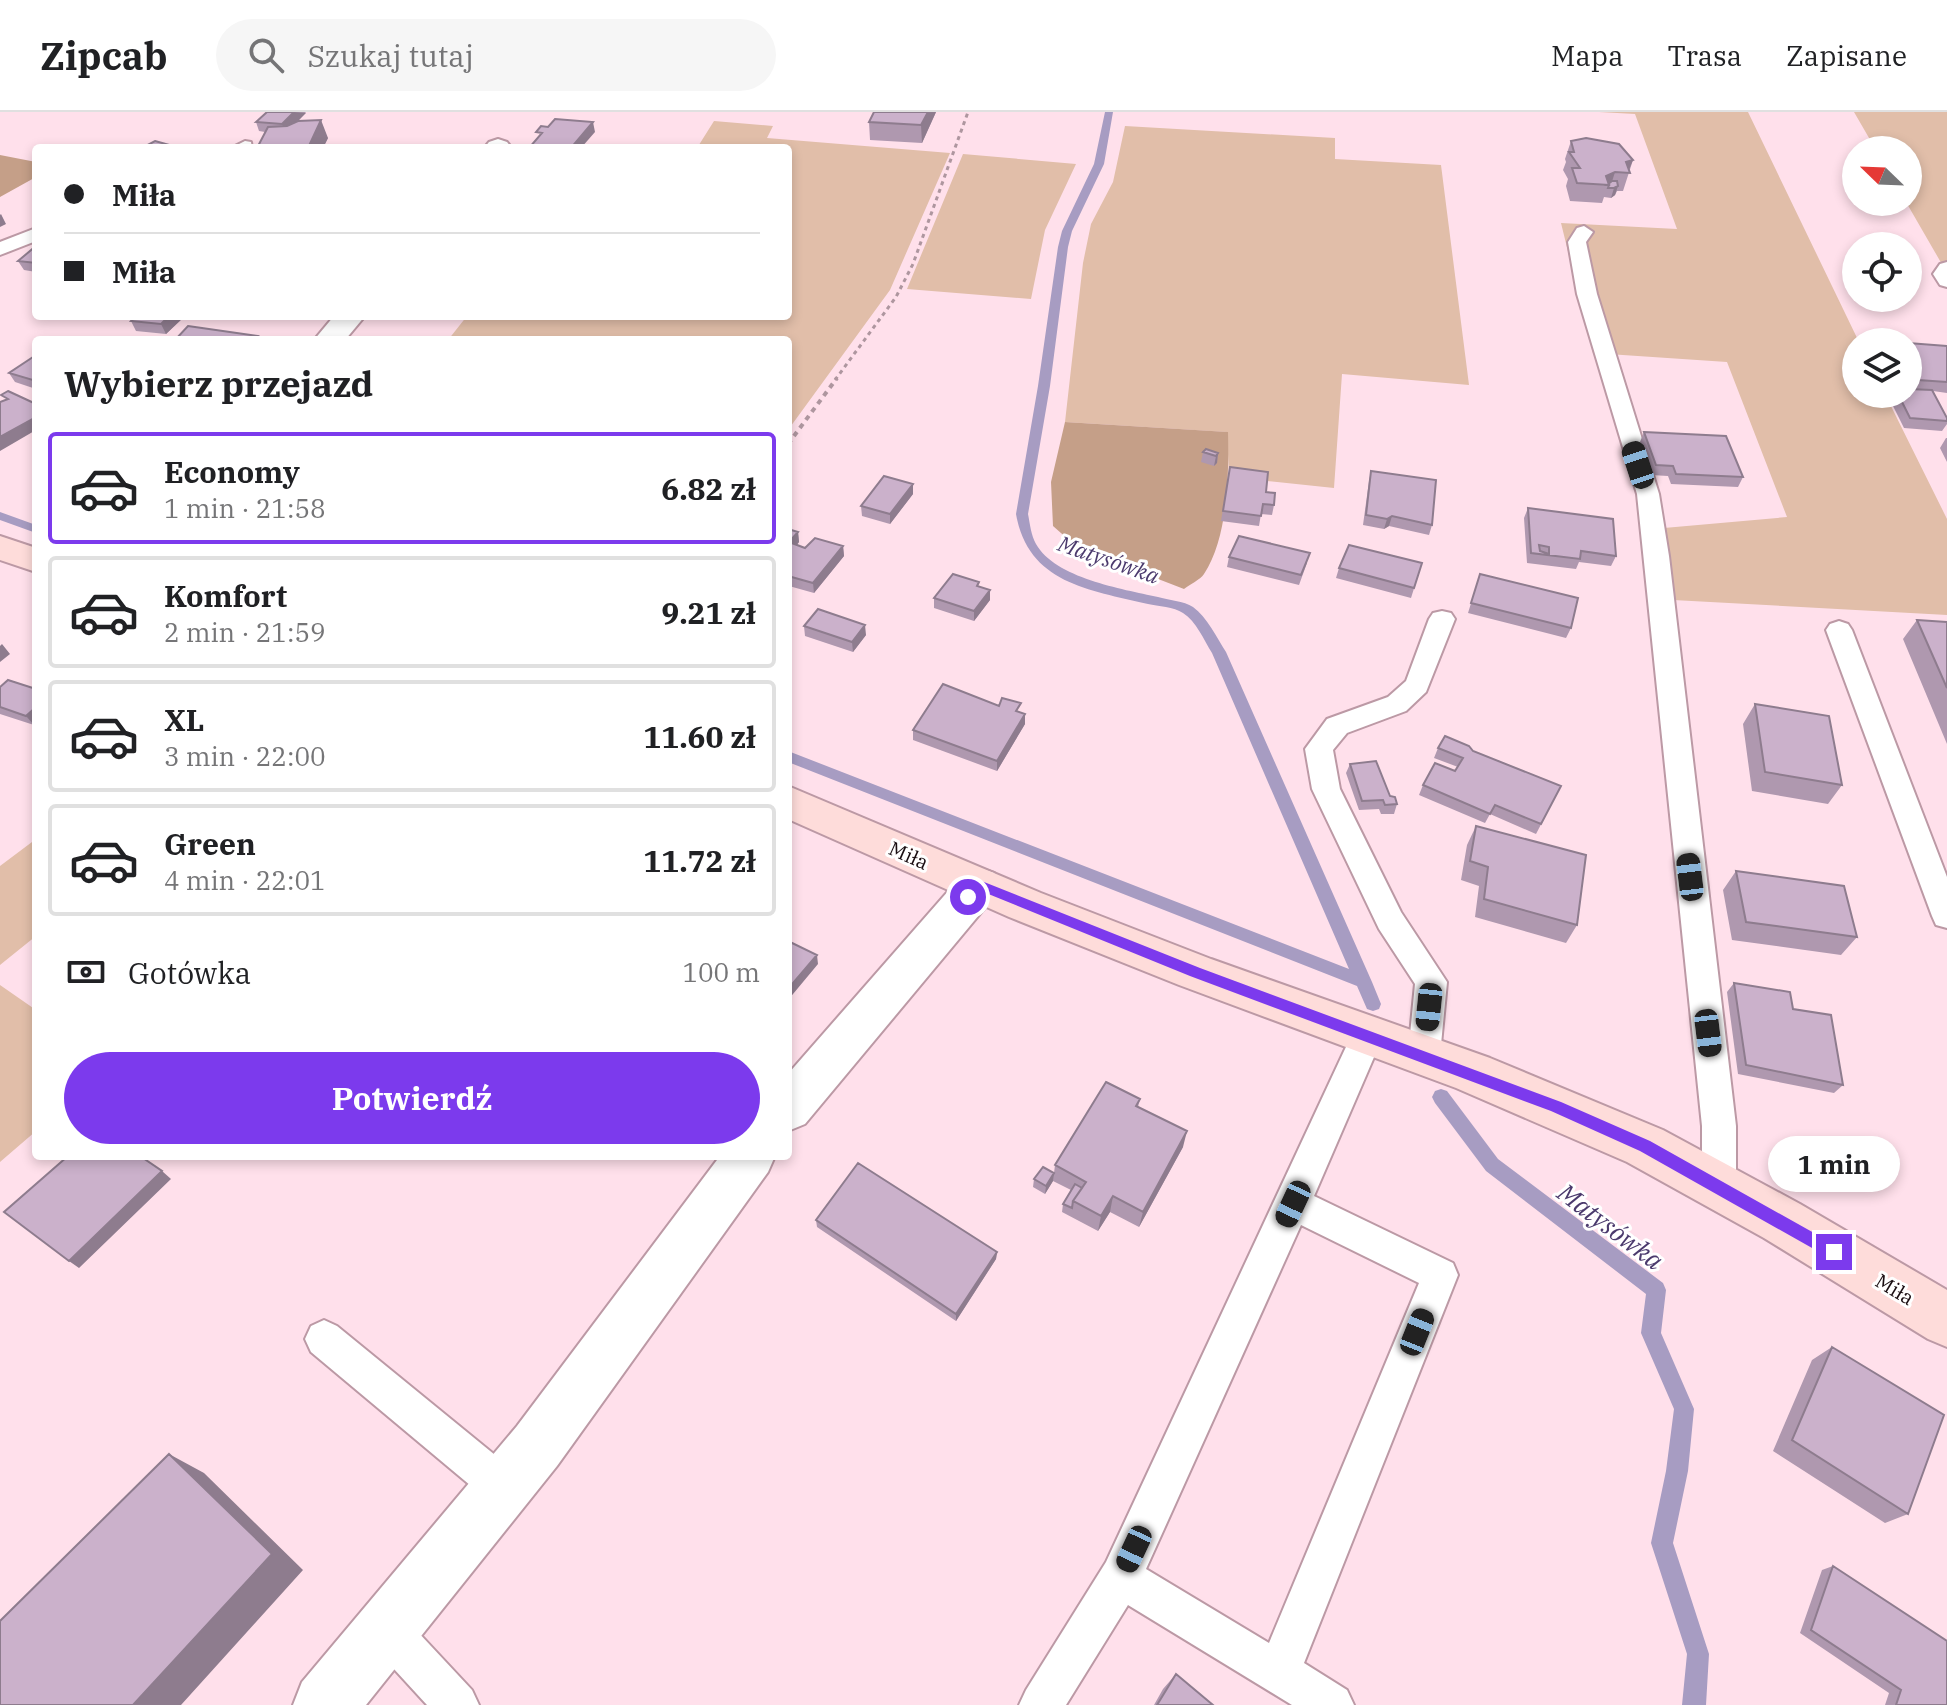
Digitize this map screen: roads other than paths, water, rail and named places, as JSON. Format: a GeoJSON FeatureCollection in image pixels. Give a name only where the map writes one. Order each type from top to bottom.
{"type":"FeatureCollection","features":[{"type":"Feature","properties":{"kind":"street"},"geometry":{"type":"LineString","coordinates":[[332,336],[346,320]]}},
{"type":"Feature","properties":{"kind":"street"},"geometry":{"type":"LineString","coordinates":[[0,547],[32,559]]}},
{"type":"Feature","properties":{"kind":"street","name":"Miła"},"geometry":{"type":"LineString","coordinates":[[792,804],[979,885],[1181,966],[1424,1055],[1632,1140],[1719,1186],[1947,1320]]}},
{"type":"Feature","properties":{"kind":"street"},"geometry":{"type":"LineString","coordinates":[[792,1104],[979,885]]}},
{"type":"Feature","properties":{"kind":"street"},"geometry":{"type":"LineString","coordinates":[[325,1705],[503,1487],[747,1160]]}},
{"type":"Feature","properties":{"kind":"lane"},"geometry":{"type":"LineString","coordinates":[[1584,232],[1577,242],[1587,294],[1648,494],[1657,556],[1719,1126],[1719,1186]]}},
{"type":"Feature","properties":{"kind":"lane"},"geometry":{"type":"LineString","coordinates":[[0,249],[32,236]]}},
{"type":"Feature","properties":{"kind":"lane"},"geometry":{"type":"LineString","coordinates":[[1947,268],[1943,274],[1947,281]]}},
{"type":"Feature","properties":{"kind":"lane"},"geometry":{"type":"LineString","coordinates":[[1424,1055],[1431,982],[1390,920],[1326,789],[1319,749],[1337,726],[1397,704],[1417,686],[1442,619]]}},
{"type":"Feature","properties":{"kind":"lane"},"geometry":{"type":"LineString","coordinates":[[1839,630],[1947,916]]}},
{"type":"Feature","properties":{"kind":"lane"},"geometry":{"type":"LineString","coordinates":[[1041,1705],[1121,1577],[1368,1034]]}},
{"type":"Feature","properties":{"kind":"lane"},"geometry":{"type":"LineString","coordinates":[[1279,1671],[1440,1275],[1293,1204]]}},
{"type":"Feature","properties":{"kind":"lane"},"geometry":{"type":"LineString","coordinates":[[324,1339],[503,1487]]}},
{"type":"Feature","properties":{"kind":"lane"},"geometry":{"type":"LineString","coordinates":[[1121,1577],[1332,1705]]}},
{"type":"Feature","properties":{"kind":"lane"},"geometry":{"type":"LineString","coordinates":[[387,1630],[457,1705]]}},
{"type":"Feature","properties":{"kind":"waterway","name":"Matysówka"},"geometry":{"type":"LineString","coordinates":[[1109,112],[1099,164],[1067,231],[1063,247],[1022,514],[1027,536],[1044,561],[1061,572],[1103,588],[1187,609],[1199,621],[1219,652],[1363,982]]}},
{"type":"Feature","properties":{"kind":"waterway"},"geometry":{"type":"LineString","coordinates":[[0,516],[32,528]]}},
{"type":"Feature","properties":{"kind":"waterway"},"geometry":{"type":"LineString","coordinates":[[792,758],[1363,982]]}},
{"type":"Feature","properties":{"kind":"waterway","name":"Matysówka"},"geometry":{"type":"LineString","coordinates":[[1363,982],[1373,1004]]}},
{"type":"Feature","properties":{"kind":"waterway","name":"Matysówka"},"geometry":{"type":"LineString","coordinates":[[1441,1097],[1492,1165],[1656,1290],[1651,1333],[1684,1409],[1677,1471],[1662,1543],[1698,1654],[1694,1705]]}}]}
